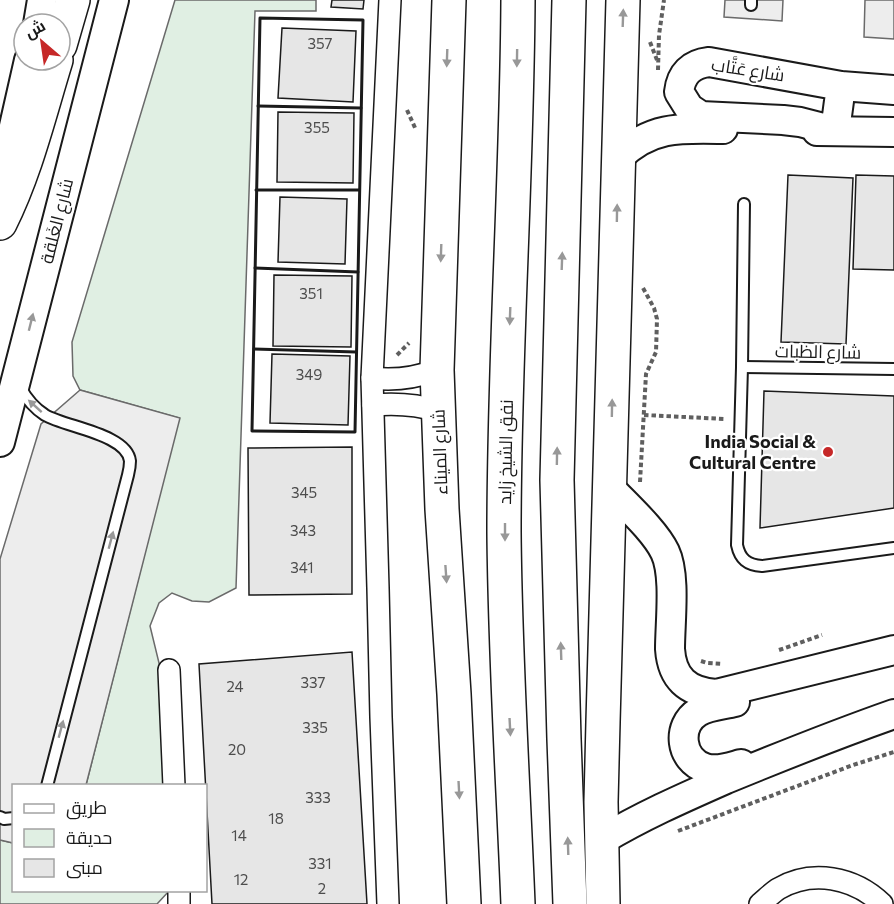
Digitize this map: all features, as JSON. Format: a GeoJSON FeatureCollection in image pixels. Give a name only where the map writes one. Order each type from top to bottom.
{"type":"FeatureCollection","features":[{"type":"Feature","properties":{"kind":"main road","name":"شارع الغَلقة"},"geometry":{"type":"LineString","coordinates":[[0,442],[114,0]]}},
{"type":"Feature","properties":{"kind":"main road","name":"شارع الميناء"},"geometry":{"type":"LineString","coordinates":[[449,0],[437,370],[442,509],[464,904]]}},
{"type":"Feature","properties":{"kind":"main road","name":"نفق الشيخ زايد"},"geometry":{"type":"LineString","coordinates":[[518,0],[504,530],[507,684],[518,904]]}},
{"type":"Feature","properties":{"kind":"main road"},"geometry":{"type":"LineString","coordinates":[[569,0],[557,480],[570,904]]}},
{"type":"Feature","properties":{"kind":"main road"},"geometry":{"type":"LineString","coordinates":[[603,904],[603,722],[625,488],[619,157],[623,0]]}},
{"type":"Feature","properties":{"kind":"main road","name":"شارع عَتَّاب"},"geometry":{"type":"LineString","coordinates":[[835,131],[783,120],[701,116],[689,108],[679,92],[680,85],[687,72],[693,67],[709,62],[841,86],[894,90]]}},
{"type":"Feature","properties":{"kind":"main road"},"geometry":{"type":"LineString","coordinates":[[0,188],[26,72]]}},
{"type":"Feature","properties":{"kind":"main road"},"geometry":{"type":"LineString","coordinates":[[0,223],[13,198],[21,175],[52,72]]}},
{"type":"Feature","properties":{"kind":"main road"},"geometry":{"type":"LineString","coordinates":[[835,131],[841,86]]}},
{"type":"Feature","properties":{"kind":"main road","name":"شارع عَتَّاب"},"geometry":{"type":"LineString","coordinates":[[619,157],[633,144],[649,135],[674,129],[894,132]]}},
{"type":"Feature","properties":{"kind":"main road"},"geometry":{"type":"LineString","coordinates":[[625,488],[666,553],[671,574],[671,661],[675,672],[692,689],[716,694],[894,650]]}},
{"type":"Feature","properties":{"kind":"main road"},"geometry":{"type":"LineString","coordinates":[[789,677],[777,689],[761,697],[698,712],[687,724],[683,738],[684,746],[697,765],[712,770],[791,752]]}},
{"type":"Feature","properties":{"kind":"main road"},"geometry":{"type":"LineString","coordinates":[[602,840],[663,807],[791,752],[894,714]]}},
{"type":"Feature","properties":{"kind":"street"},"geometry":{"type":"LineString","coordinates":[[388,904],[372,378],[390,0]]}},
{"type":"Feature","properties":{"kind":"street"},"geometry":{"type":"LineString","coordinates":[[372,378],[396,380],[437,370]]}},
{"type":"Feature","properties":{"kind":"street"},"geometry":{"type":"LineString","coordinates":[[372,405],[411,404],[438,411]]}},
{"type":"Feature","properties":{"kind":"street"},"geometry":{"type":"LineString","coordinates":[[170,670],[174,784]]}},
{"type":"Feature","properties":{"kind":"street"},"geometry":{"type":"LineString","coordinates":[[760,904],[785,886],[801,880],[826,878],[851,883],[882,904]]}},
{"type":"Feature","properties":{"kind":"lane"},"geometry":{"type":"LineString","coordinates":[[744,204],[737,544],[739,554],[745,561],[762,566],[894,548]]}},
{"type":"Feature","properties":{"kind":"lane","name":"شارع الظبات"},"geometry":{"type":"LineString","coordinates":[[742,367],[894,369]]}},
{"type":"Feature","properties":{"kind":"lane"},"geometry":{"type":"LineString","coordinates":[[16,378],[28,399],[46,415],[116,441],[130,460],[128,475],[47,784]]}},
{"type":"Feature","properties":{"kind":"path"},"geometry":{"type":"LineString","coordinates":[[658,73],[659,35],[664,0]]}},
{"type":"Feature","properties":{"kind":"path"},"geometry":{"type":"LineString","coordinates":[[625,488],[644,415],[646,374],[656,351],[657,319],[643,287]]}},
{"type":"Feature","properties":{"kind":"path"},"geometry":{"type":"LineString","coordinates":[[644,415],[740,420]]}},
{"type":"Feature","properties":{"kind":"path"},"geometry":{"type":"LineString","coordinates":[[769,654],[822,635]]}},
{"type":"Feature","properties":{"kind":"path"},"geometry":{"type":"LineString","coordinates":[[670,649],[707,663],[728,664]]}},
{"type":"Feature","properties":{"kind":"path"},"geometry":{"type":"LineString","coordinates":[[672,826],[675,832],[853,765],[894,752]]}},
{"type":"Feature","properties":{"kind":"green space"},"geometry":{"type":"Polygon","coordinates":[[[175,0],[316,0],[316,11],[255,11],[236,588],[209,602],[192,601],[172,593],[159,603],[150,626],[160,667],[166,784],[86,784],[179,418],[80,390],[73,376],[72,342],[175,0]]]}},
{"type":"Feature","properties":{"kind":"green space"},"geometry":{"type":"Polygon","coordinates":[[[0,840],[12,843],[12,892],[168,892],[157,904],[0,904],[0,840]]]}},
{"type":"Feature","properties":{"kind":"shaded area"},"geometry":{"type":"Polygon","coordinates":[[[725,0],[783,0],[782,21],[724,17],[725,0]]]}},
{"type":"Feature","properties":{"kind":"shaded area"},"geometry":{"type":"Polygon","coordinates":[[[865,0],[894,0],[894,39],[864,37],[865,0]]]}},
{"type":"Feature","properties":{"kind":"shaded area"},"geometry":{"type":"Polygon","coordinates":[[[80,390],[180,418],[86,784],[12,784],[12,843],[0,840],[0,559],[41,424],[80,390]]]}},
{"type":"Feature","properties":{"kind":"building"},"geometry":{"type":"Polygon","coordinates":[[[332,0],[364,0],[363,9],[331,7],[332,0]]]}},
{"type":"Feature","properties":{"kind":"building"},"geometry":{"type":"Polygon","coordinates":[[[282,28],[356,31],[353,102],[278,98],[282,28]]]}},
{"type":"Feature","properties":{"kind":"building"},"geometry":{"type":"Polygon","coordinates":[[[278,112],[354,113],[353,183],[277,182],[278,112]]]}},
{"type":"Feature","properties":{"kind":"building"},"geometry":{"type":"Polygon","coordinates":[[[788,175],[853,178],[846,344],[781,342],[788,175]]]}},
{"type":"Feature","properties":{"kind":"building"},"geometry":{"type":"Polygon","coordinates":[[[856,175],[894,176],[894,270],[853,269],[856,175]]]}},
{"type":"Feature","properties":{"kind":"building"},"geometry":{"type":"Polygon","coordinates":[[[280,197],[347,199],[345,264],[278,262],[280,197]]]}},
{"type":"Feature","properties":{"kind":"building"},"geometry":{"type":"Polygon","coordinates":[[[274,275],[352,276],[351,347],[273,346],[274,275]]]}},
{"type":"Feature","properties":{"kind":"building"},"geometry":{"type":"Polygon","coordinates":[[[272,354],[350,356],[348,425],[270,423],[272,354]]]}},
{"type":"Feature","properties":{"kind":"building","name":"India Social & Cultural Centre"},"geometry":{"type":"Polygon","coordinates":[[[764,391],[894,396],[894,508],[760,528],[764,391]]]}},
{"type":"Feature","properties":{"kind":"building"},"geometry":{"type":"Polygon","coordinates":[[[352,447],[352,594],[249,595],[248,448],[352,447]]]}},
{"type":"Feature","properties":{"kind":"building"},"geometry":{"type":"Polygon","coordinates":[[[352,652],[367,904],[212,904],[199,664],[352,652]]]}},
{"type":"Feature","properties":{"kind":"wall"},"geometry":{"type":"LineString","coordinates":[[260,18],[363,20],[355,432],[252,431],[260,18]]}},
{"type":"Feature","properties":{"kind":"wall"},"geometry":{"type":"LineString","coordinates":[[258,106],[361,108]]}},
{"type":"Feature","properties":{"kind":"wall"},"geometry":{"type":"LineString","coordinates":[[256,190],[359,190]]}},
{"type":"Feature","properties":{"kind":"wall"},"geometry":{"type":"LineString","coordinates":[[255,268],[358,272]]}},
{"type":"Feature","properties":{"kind":"wall"},"geometry":{"type":"LineString","coordinates":[[254,349],[356,352]]}},
{"type":"Feature","properties":{"kind":"place","name":"India Social & Cultural Centre"},"geometry":{"type":"Point","coordinates":[828,452]}}]}
